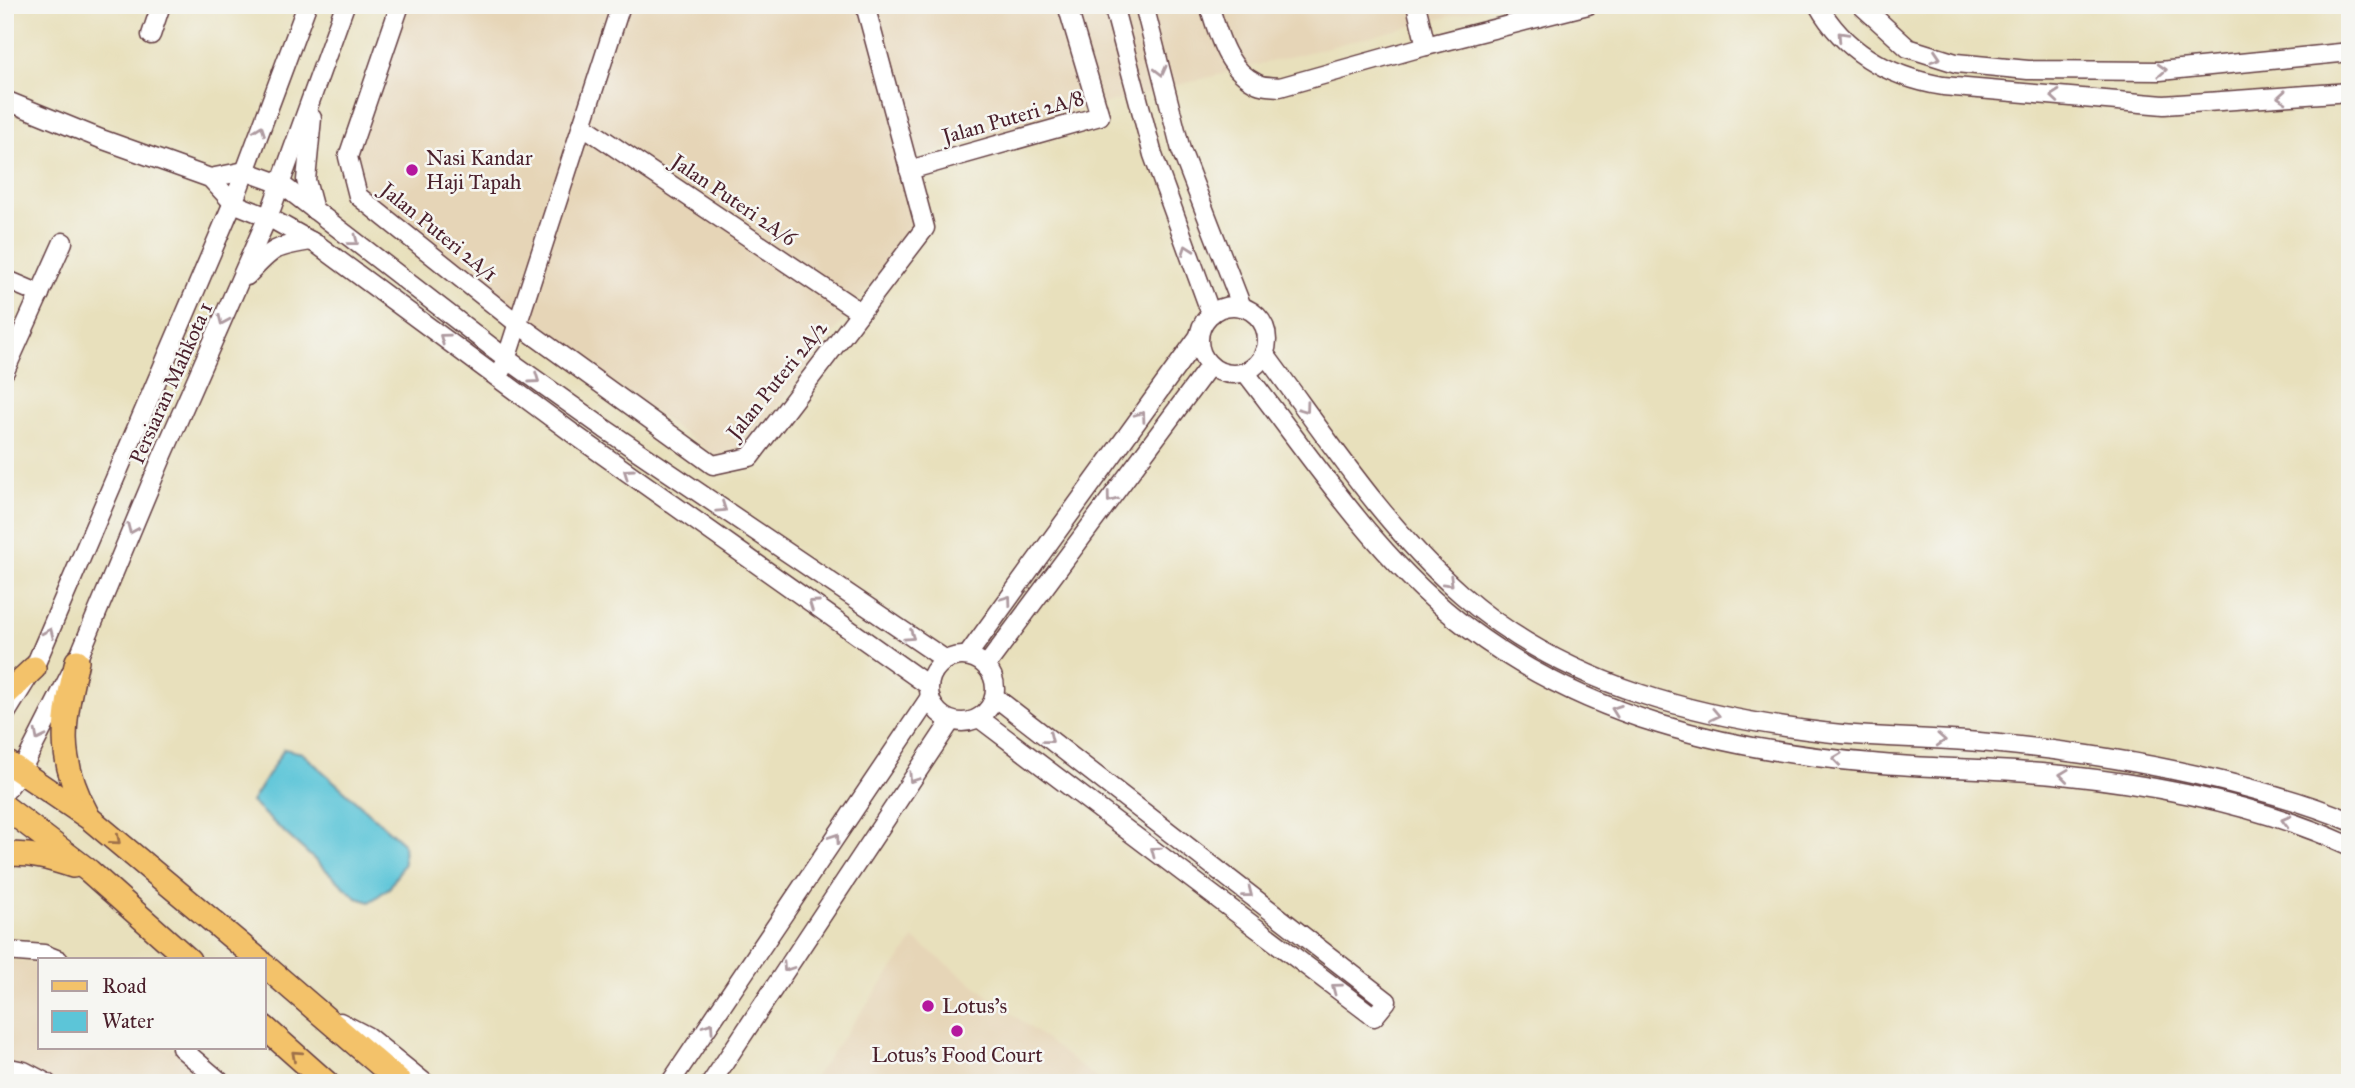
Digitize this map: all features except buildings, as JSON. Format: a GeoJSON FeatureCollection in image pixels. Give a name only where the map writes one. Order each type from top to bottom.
{"type":"FeatureCollection","features":[{"type":"Feature","properties":{"kind":"main road"},"geometry":{"type":"LineString","coordinates":[[77,661],[69,697],[65,758],[73,789],[89,818]]}},
{"type":"Feature","properties":{"kind":"main road"},"geometry":{"type":"LineString","coordinates":[[5,695],[34,668]]}},
{"type":"Feature","properties":{"kind":"main road"},"geometry":{"type":"LineString","coordinates":[[13,766],[89,818],[257,958]]}},
{"type":"Feature","properties":{"kind":"main road"},"geometry":{"type":"LineString","coordinates":[[5,807],[89,871],[188,958]]}},
{"type":"Feature","properties":{"kind":"main road"},"geometry":{"type":"LineString","coordinates":[[5,855],[45,857],[89,871]]}},
{"type":"Feature","properties":{"kind":"main road"},"geometry":{"type":"LineString","coordinates":[[266,967],[401,1083]]}},
{"type":"Feature","properties":{"kind":"main road"},"geometry":{"type":"LineString","coordinates":[[266,1029],[327,1083]]}},
{"type":"Feature","properties":{"kind":"street"},"geometry":{"type":"LineString","coordinates":[[151,35],[161,5]]}},
{"type":"Feature","properties":{"kind":"street","name":"Persiaran Mahkota 1"},"geometry":{"type":"LineString","coordinates":[[5,715],[34,668],[233,203],[307,5]]}},
{"type":"Feature","properties":{"kind":"street","name":"Persiaran Mahkota 1"},"geometry":{"type":"LineString","coordinates":[[5,792],[13,766],[77,661],[163,455],[268,217],[345,5]]}},
{"type":"Feature","properties":{"kind":"street","name":"Jalan Puteri 2A/1"},"geometry":{"type":"LineString","coordinates":[[400,5],[348,157],[358,197],[517,324]]}},
{"type":"Feature","properties":{"kind":"street"},"geometry":{"type":"LineString","coordinates":[[499,378],[621,5]]}},
{"type":"Feature","properties":{"kind":"street"},"geometry":{"type":"LineString","coordinates":[[864,5],[909,170]]}},
{"type":"Feature","properties":{"kind":"street","name":"Jalan Puteri 2A/8"},"geometry":{"type":"LineString","coordinates":[[909,170],[1100,116],[1067,5]]}},
{"type":"Feature","properties":{"kind":"street"},"geometry":{"type":"LineString","coordinates":[[1112,5],[1153,155],[1211,314]]}},
{"type":"Feature","properties":{"kind":"street"},"geometry":{"type":"LineString","coordinates":[[1144,5],[1181,150],[1242,307]]}},
{"type":"Feature","properties":{"kind":"street"},"geometry":{"type":"LineString","coordinates":[[1209,5],[1224,53],[1238,70],[1260,85],[1280,87],[1555,9],[1588,5]]}},
{"type":"Feature","properties":{"kind":"street"},"geometry":{"type":"LineString","coordinates":[[1416,5],[1426,46]]}},
{"type":"Feature","properties":{"kind":"street"},"geometry":{"type":"LineString","coordinates":[[1818,5],[1825,18],[1854,50],[1874,63],[1919,82],[1943,86],[2164,105],[2350,92]]}},
{"type":"Feature","properties":{"kind":"street"},"geometry":{"type":"LineString","coordinates":[[1861,5],[1908,48],[1968,65],[2028,70],[2160,71],[2350,52]]}},
{"type":"Feature","properties":{"kind":"street"},"geometry":{"type":"LineString","coordinates":[[314,210],[306,180],[315,90]]}},
{"type":"Feature","properties":{"kind":"street"},"geometry":{"type":"LineString","coordinates":[[5,100],[101,139],[210,178],[233,203],[268,217],[311,241],[929,692],[934,707],[942,716],[962,723],[979,718],[995,697],[993,675],[977,659],[967,656],[946,660],[937,666],[929,692],[670,1083]]}},
{"type":"Feature","properties":{"kind":"street","name":"Jalan Puteri 2A/6"},"geometry":{"type":"LineString","coordinates":[[582,125],[860,312]]}},
{"type":"Feature","properties":{"kind":"street","name":"Jalan Puteri 2A/2"},"geometry":{"type":"LineString","coordinates":[[517,324],[713,466],[750,457],[925,228],[909,170]]}},
{"type":"Feature","properties":{"kind":"street"},"geometry":{"type":"LineString","coordinates":[[210,178],[245,171],[281,184],[507,359],[605,429],[946,660]]}},
{"type":"Feature","properties":{"kind":"street"},"geometry":{"type":"LineString","coordinates":[[237,287],[264,257],[278,246],[311,241]]}},
{"type":"Feature","properties":{"kind":"street"},"geometry":{"type":"LineString","coordinates":[[5,371],[63,242]]}},
{"type":"Feature","properties":{"kind":"street"},"geometry":{"type":"LineString","coordinates":[[5,279],[40,294]]}},
{"type":"Feature","properties":{"kind":"street"},"geometry":{"type":"LineString","coordinates":[[1231,306],[1253,312],[1266,330],[1267,341],[1260,361],[1245,372],[1227,373],[1210,365],[1200,346],[1199,336],[1211,314],[1220,308],[1231,306]]}},
{"type":"Feature","properties":{"kind":"street"},"geometry":{"type":"LineString","coordinates":[[967,656],[1199,336]]}},
{"type":"Feature","properties":{"kind":"street"},"geometry":{"type":"LineString","coordinates":[[1264,352],[1370,496],[1408,541],[1462,595],[1523,640],[1584,674],[1645,696],[1717,716],[1841,734],[1978,742],[2087,753],[2193,772],[2316,806],[2350,821]]}},
{"type":"Feature","properties":{"kind":"street"},"geometry":{"type":"LineString","coordinates":[[986,666],[1210,365]]}},
{"type":"Feature","properties":{"kind":"street"},"geometry":{"type":"LineString","coordinates":[[1245,372],[1360,521],[1407,575],[1467,628],[1524,667],[1584,698],[1648,722],[1789,753],[1872,763],[2063,775],[2185,793],[2311,828],[2350,846]]}},
{"type":"Feature","properties":{"kind":"street"},"geometry":{"type":"LineString","coordinates":[[979,718],[1374,1017],[1381,1009],[1387,1001],[995,697]]}},
{"type":"Feature","properties":{"kind":"street"},"geometry":{"type":"LineString","coordinates":[[710,1083],[951,721]]}},
{"type":"Feature","properties":{"kind":"street"},"geometry":{"type":"LineString","coordinates":[[5,951],[44,954],[55,958]]}},
{"type":"Feature","properties":{"kind":"street"},"geometry":{"type":"LineString","coordinates":[[321,1013],[367,1036],[425,1083]]}},
{"type":"Feature","properties":{"kind":"street"},"geometry":{"type":"LineString","coordinates":[[183,1050],[222,1083]]}},
{"type":"Feature","properties":{"kind":"street"},"geometry":{"type":"LineString","coordinates":[[5,1067],[24,1071],[47,1083]]}},
{"type":"Feature","properties":{"kind":"shaded area"},"geometry":{"type":"Polygon","coordinates":[[[408,5],[1494,5],[1080,110],[900,162],[916,226],[744,449],[715,456],[527,321],[364,192],[356,156],[408,5]]]}},
{"type":"Feature","properties":{"kind":"shaded area","name":"Lotus's"},"geometry":{"type":"Polygon","coordinates":[[[914,939],[1103,1083],[810,1083],[914,939]]]}},
{"type":"Feature","properties":{"kind":"shaded area"},"geometry":{"type":"Polygon","coordinates":[[[5,960],[38,962],[38,1050],[174,1050],[212,1083],[5,1083],[5,960]]]}},
{"type":"Feature","properties":{"kind":"water"},"geometry":{"type":"Polygon","coordinates":[[[284,749],[302,753],[403,843],[404,863],[390,887],[370,902],[357,898],[251,802],[284,749]]]}},
{"type":"Feature","properties":{"kind":"place","name":"Nasi Kandar Haji Tapah"},"geometry":{"type":"Point","coordinates":[412,170]}},
{"type":"Feature","properties":{"kind":"place","name":"Lotus's"},"geometry":{"type":"Point","coordinates":[928,1006]}},
{"type":"Feature","properties":{"kind":"place","name":"Lotus's Food Court"},"geometry":{"type":"Point","coordinates":[957,1031]}}]}
